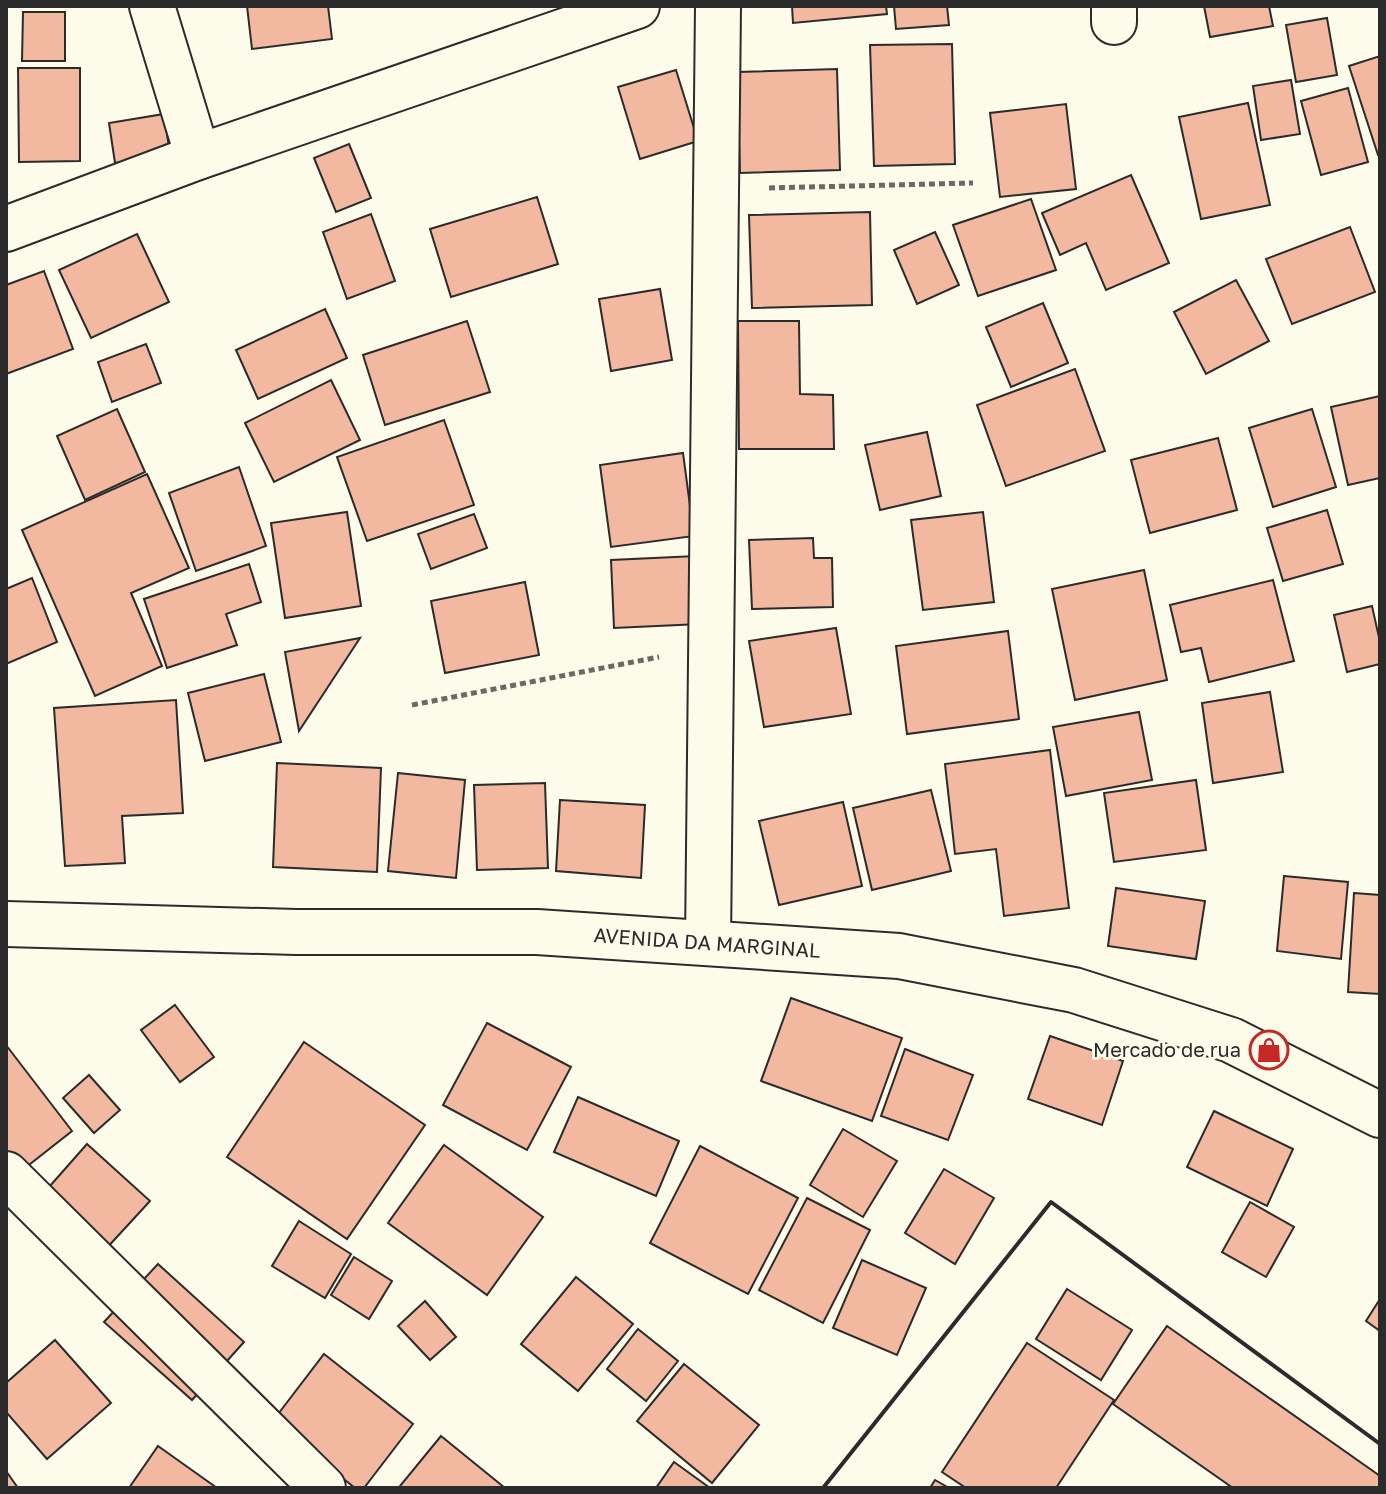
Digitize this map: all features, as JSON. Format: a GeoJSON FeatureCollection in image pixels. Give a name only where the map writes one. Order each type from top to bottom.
{"type":"FeatureCollection","features":[{"type":"Feature","properties":{"kind":"street"},"geometry":{"type":"LineString","coordinates":[[152,6],[198,157]]}},
{"type":"Feature","properties":{"kind":"street"},"geometry":{"type":"LineString","coordinates":[[6,229],[198,157],[637,6]]}},
{"type":"Feature","properties":{"kind":"street"},"geometry":{"type":"LineString","coordinates":[[708,943],[718,6]]}},
{"type":"Feature","properties":{"kind":"street","name":"AVENIDA DA MARGINAL"},"geometry":{"type":"LineString","coordinates":[[6,924],[296,932],[537,932],[899,956],[1074,990],[1231,1040],[1380,1115]]}},
{"type":"Feature","properties":{"kind":"street"},"geometry":{"type":"LineString","coordinates":[[6,1174],[323,1488]]}},
{"type":"Feature","properties":{"kind":"path"},"geometry":{"type":"LineString","coordinates":[[716,189],[973,183]]}},
{"type":"Feature","properties":{"kind":"path"},"geometry":{"type":"LineString","coordinates":[[412,705],[711,647]]}},
{"type":"Feature","properties":{"kind":"building"},"geometry":{"type":"Polygon","coordinates":[[[247,6],[328,6],[332,39],[252,49],[247,6]]]}},
{"type":"Feature","properties":{"kind":"building"},"geometry":{"type":"Polygon","coordinates":[[[792,6],[886,6],[887,14],[793,23],[792,6]]]}},
{"type":"Feature","properties":{"kind":"building"},"geometry":{"type":"Polygon","coordinates":[[[894,6],[947,6],[949,25],[896,29],[894,6]]]}},
{"type":"Feature","properties":{"kind":"building"},"geometry":{"type":"Polygon","coordinates":[[[1204,6],[1269,6],[1273,26],[1210,37],[1204,6]]]}},
{"type":"Feature","properties":{"kind":"building"},"geometry":{"type":"Polygon","coordinates":[[[23,12],[65,12],[65,61],[22,61],[23,12]]]}},
{"type":"Feature","properties":{"kind":"building"},"geometry":{"type":"Polygon","coordinates":[[[1327,18],[1337,75],[1296,82],[1286,25],[1327,18]]]}},
{"type":"Feature","properties":{"kind":"building"},"geometry":{"type":"Polygon","coordinates":[[[952,44],[955,164],[874,166],[870,45],[952,44]]]}},
{"type":"Feature","properties":{"kind":"building"},"geometry":{"type":"Polygon","coordinates":[[[1380,56],[1380,155],[1378,155],[1349,66],[1380,56]]]}},
{"type":"Feature","properties":{"kind":"building"},"geometry":{"type":"Polygon","coordinates":[[[18,68],[80,68],[80,161],[19,162],[18,68]]]}},
{"type":"Feature","properties":{"kind":"building"},"geometry":{"type":"Polygon","coordinates":[[[837,69],[840,170],[740,173],[737,72],[837,69]]]}},
{"type":"Feature","properties":{"kind":"building"},"geometry":{"type":"Polygon","coordinates":[[[676,70],[698,141],[640,159],[618,87],[676,70]]]}},
{"type":"Feature","properties":{"kind":"building"},"geometry":{"type":"Polygon","coordinates":[[[1291,80],[1300,134],[1261,140],[1253,86],[1291,80]]]}},
{"type":"Feature","properties":{"kind":"building"},"geometry":{"type":"Polygon","coordinates":[[[1348,88],[1368,162],[1321,175],[1301,101],[1348,88]]]}},
{"type":"Feature","properties":{"kind":"building"},"geometry":{"type":"Polygon","coordinates":[[[1248,103],[1270,205],[1201,219],[1179,117],[1248,103]]]}},
{"type":"Feature","properties":{"kind":"building"},"geometry":{"type":"Polygon","coordinates":[[[1066,104],[1076,189],[1000,197],[990,113],[1066,104]]]}},
{"type":"Feature","properties":{"kind":"building"},"geometry":{"type":"Polygon","coordinates":[[[164,114],[170,154],[115,163],[109,123],[164,114]]]}},
{"type":"Feature","properties":{"kind":"building"},"geometry":{"type":"Polygon","coordinates":[[[349,144],[371,198],[336,212],[314,158],[349,144]]]}},
{"type":"Feature","properties":{"kind":"building"},"geometry":{"type":"Polygon","coordinates":[[[1131,175],[1169,263],[1106,290],[1086,243],[1060,255],[1042,213],[1131,175]]]}},
{"type":"Feature","properties":{"kind":"building"},"geometry":{"type":"Polygon","coordinates":[[[537,197],[558,264],[451,297],[430,229],[537,197]]]}},
{"type":"Feature","properties":{"kind":"building"},"geometry":{"type":"Polygon","coordinates":[[[1031,199],[1056,270],[978,296],[953,225],[1031,199]]]}},
{"type":"Feature","properties":{"kind":"building"},"geometry":{"type":"Polygon","coordinates":[[[870,212],[872,305],[752,308],[749,215],[870,212]]]}},
{"type":"Feature","properties":{"kind":"building"},"geometry":{"type":"Polygon","coordinates":[[[371,214],[395,281],[347,299],[323,232],[371,214]]]}},
{"type":"Feature","properties":{"kind":"building"},"geometry":{"type":"Polygon","coordinates":[[[1350,227],[1375,292],[1292,324],[1266,259],[1350,227]]]}},
{"type":"Feature","properties":{"kind":"building"},"geometry":{"type":"Polygon","coordinates":[[[935,232],[959,285],[917,304],[894,250],[935,232]]]}},
{"type":"Feature","properties":{"kind":"building"},"geometry":{"type":"Polygon","coordinates":[[[137,234],[169,302],[91,338],[59,270],[137,234]]]}},
{"type":"Feature","properties":{"kind":"building"},"geometry":{"type":"Polygon","coordinates":[[[44,271],[73,349],[6,374],[6,285],[44,271]]]}},
{"type":"Feature","properties":{"kind":"building"},"geometry":{"type":"Polygon","coordinates":[[[1236,280],[1269,341],[1206,374],[1174,312],[1236,280]]]}},
{"type":"Feature","properties":{"kind":"building"},"geometry":{"type":"Polygon","coordinates":[[[660,289],[672,360],[611,371],[599,299],[660,289]]]}},
{"type":"Feature","properties":{"kind":"building"},"geometry":{"type":"Polygon","coordinates":[[[1043,303],[1068,363],[1011,387],[986,327],[1043,303]]]}},
{"type":"Feature","properties":{"kind":"building"},"geometry":{"type":"Polygon","coordinates":[[[325,309],[347,358],[258,399],[236,350],[325,309]]]}},
{"type":"Feature","properties":{"kind":"building"},"geometry":{"type":"Polygon","coordinates":[[[467,321],[490,392],[385,425],[363,355],[467,321]]]}},
{"type":"Feature","properties":{"kind":"building"},"geometry":{"type":"Polygon","coordinates":[[[738,321],[799,321],[800,394],[833,395],[834,449],[739,449],[738,321]]]}},
{"type":"Feature","properties":{"kind":"building"},"geometry":{"type":"Polygon","coordinates":[[[146,344],[161,383],[112,402],[98,362],[146,344]]]}},
{"type":"Feature","properties":{"kind":"building"},"geometry":{"type":"Polygon","coordinates":[[[1075,369],[1105,451],[1006,486],[977,405],[1075,369]]]}},
{"type":"Feature","properties":{"kind":"building"},"geometry":{"type":"Polygon","coordinates":[[[331,380],[360,440],[274,482],[245,423],[331,380]]]}},
{"type":"Feature","properties":{"kind":"building"},"geometry":{"type":"Polygon","coordinates":[[[1380,396],[1380,478],[1348,485],[1331,407],[1380,396]]]}},
{"type":"Feature","properties":{"kind":"building"},"geometry":{"type":"Polygon","coordinates":[[[117,409],[145,472],[85,500],[57,436],[117,409]]]}},
{"type":"Feature","properties":{"kind":"building"},"geometry":{"type":"Polygon","coordinates":[[[1312,409],[1336,487],[1273,507],[1249,428],[1312,409]]]}},
{"type":"Feature","properties":{"kind":"building"},"geometry":{"type":"Polygon","coordinates":[[[444,420],[474,505],[367,541],[337,457],[444,420]]]}},
{"type":"Feature","properties":{"kind":"building"},"geometry":{"type":"Polygon","coordinates":[[[927,432],[941,496],[880,510],[865,445],[927,432]]]}},
{"type":"Feature","properties":{"kind":"building"},"geometry":{"type":"Polygon","coordinates":[[[1218,438],[1237,510],[1150,533],[1131,460],[1218,438]]]}},
{"type":"Feature","properties":{"kind":"building"},"geometry":{"type":"Polygon","coordinates":[[[683,453],[694,536],[611,547],[600,465],[683,453]]]}},
{"type":"Feature","properties":{"kind":"building"},"geometry":{"type":"Polygon","coordinates":[[[239,467],[266,546],[196,571],[169,493],[239,467]]]}},
{"type":"Feature","properties":{"kind":"building"},"geometry":{"type":"Polygon","coordinates":[[[147,474],[189,568],[131,593],[162,666],[95,696],[22,530],[147,474]]]}},
{"type":"Feature","properties":{"kind":"building"},"geometry":{"type":"Polygon","coordinates":[[[1327,510],[1343,564],[1283,581],[1267,528],[1327,510]]]}},
{"type":"Feature","properties":{"kind":"building"},"geometry":{"type":"Polygon","coordinates":[[[347,512],[361,606],[285,618],[271,523],[347,512]]]}},
{"type":"Feature","properties":{"kind":"building"},"geometry":{"type":"Polygon","coordinates":[[[983,512],[994,602],[923,610],[911,520],[983,512]]]}},
{"type":"Feature","properties":{"kind":"building"},"geometry":{"type":"Polygon","coordinates":[[[474,514],[487,548],[431,569],[418,534],[474,514]]]}},
{"type":"Feature","properties":{"kind":"building"},"geometry":{"type":"Polygon","coordinates":[[[813,538],[814,558],[832,558],[833,607],[752,609],[749,540],[813,538]]]}},
{"type":"Feature","properties":{"kind":"building"},"geometry":{"type":"Polygon","coordinates":[[[696,556],[700,624],[614,628],[611,560],[696,556]]]}},
{"type":"Feature","properties":{"kind":"building"},"geometry":{"type":"Polygon","coordinates":[[[249,564],[261,602],[226,614],[237,645],[167,668],[144,599],[249,564]]]}},
{"type":"Feature","properties":{"kind":"building"},"geometry":{"type":"Polygon","coordinates":[[[1144,570],[1167,680],[1075,700],[1052,589],[1144,570]]]}},
{"type":"Feature","properties":{"kind":"building"},"geometry":{"type":"Polygon","coordinates":[[[32,578],[57,642],[6,664],[6,589],[32,578]]]}},
{"type":"Feature","properties":{"kind":"building"},"geometry":{"type":"Polygon","coordinates":[[[1273,580],[1294,661],[1209,682],[1201,648],[1181,652],[1170,605],[1273,580]]]}},
{"type":"Feature","properties":{"kind":"building"},"geometry":{"type":"Polygon","coordinates":[[[525,582],[539,655],[445,673],[431,601],[525,582]]]}},
{"type":"Feature","properties":{"kind":"building"},"geometry":{"type":"Polygon","coordinates":[[[1372,606],[1380,642],[1380,664],[1347,672],[1334,615],[1372,606]]]}},
{"type":"Feature","properties":{"kind":"building"},"geometry":{"type":"Polygon","coordinates":[[[836,628],[851,714],[764,727],[749,641],[836,628]]]}},
{"type":"Feature","properties":{"kind":"building"},"geometry":{"type":"Polygon","coordinates":[[[1008,631],[1019,719],[907,734],[896,646],[1008,631]]]}},
{"type":"Feature","properties":{"kind":"building"},"geometry":{"type":"Polygon","coordinates":[[[360,638],[299,731],[285,652],[360,638]]]}},
{"type":"Feature","properties":{"kind":"building"},"geometry":{"type":"Polygon","coordinates":[[[264,674],[281,742],[205,761],[188,693],[264,674]]]}},
{"type":"Feature","properties":{"kind":"building"},"geometry":{"type":"Polygon","coordinates":[[[1270,692],[1283,772],[1213,783],[1202,703],[1270,692]]]}},
{"type":"Feature","properties":{"kind":"building"},"geometry":{"type":"Polygon","coordinates":[[[176,700],[183,813],[122,816],[125,863],[65,866],[54,708],[176,700]]]}},
{"type":"Feature","properties":{"kind":"building"},"geometry":{"type":"Polygon","coordinates":[[[1139,712],[1152,780],[1066,796],[1053,727],[1139,712]]]}},
{"type":"Feature","properties":{"kind":"building"},"geometry":{"type":"Polygon","coordinates":[[[1050,750],[1069,908],[1004,916],[996,849],[955,854],[945,764],[1050,750]]]}},
{"type":"Feature","properties":{"kind":"building"},"geometry":{"type":"Polygon","coordinates":[[[277,763],[381,768],[377,872],[273,867],[277,763]]]}},
{"type":"Feature","properties":{"kind":"building"},"geometry":{"type":"Polygon","coordinates":[[[398,773],[465,780],[456,878],[388,871],[398,773]]]}},
{"type":"Feature","properties":{"kind":"building"},"geometry":{"type":"Polygon","coordinates":[[[1196,780],[1206,850],[1114,862],[1104,793],[1196,780]]]}},
{"type":"Feature","properties":{"kind":"building"},"geometry":{"type":"Polygon","coordinates":[[[545,783],[548,868],[477,870],[474,785],[545,783]]]}},
{"type":"Feature","properties":{"kind":"building"},"geometry":{"type":"Polygon","coordinates":[[[931,790],[951,871],[872,890],[853,808],[931,790]]]}},
{"type":"Feature","properties":{"kind":"building"},"geometry":{"type":"Polygon","coordinates":[[[560,800],[645,805],[641,878],[556,871],[560,800]]]}},
{"type":"Feature","properties":{"kind":"building"},"geometry":{"type":"Polygon","coordinates":[[[843,802],[862,886],[779,905],[759,821],[843,802]]]}},
{"type":"Feature","properties":{"kind":"building"},"geometry":{"type":"Polygon","coordinates":[[[1284,876],[1348,882],[1341,959],[1277,951],[1284,876]]]}},
{"type":"Feature","properties":{"kind":"building"},"geometry":{"type":"Polygon","coordinates":[[[1116,888],[1205,901],[1196,959],[1108,946],[1116,888]]]}},
{"type":"Feature","properties":{"kind":"building"},"geometry":{"type":"Polygon","coordinates":[[[1354,893],[1380,895],[1380,994],[1348,992],[1354,893]]]}},
{"type":"Feature","properties":{"kind":"building"},"geometry":{"type":"Polygon","coordinates":[[[791,998],[902,1038],[872,1121],[761,1081],[791,998]]]}},
{"type":"Feature","properties":{"kind":"building"},"geometry":{"type":"Polygon","coordinates":[[[175,1005],[214,1057],[180,1082],[141,1030],[175,1005]]]}},
{"type":"Feature","properties":{"kind":"building"},"geometry":{"type":"Polygon","coordinates":[[[487,1023],[571,1067],[527,1150],[443,1105],[487,1023]]]}},
{"type":"Feature","properties":{"kind":"building"},"geometry":{"type":"Polygon","coordinates":[[[1050,1036],[1123,1061],[1102,1125],[1028,1099],[1050,1036]]]}},
{"type":"Feature","properties":{"kind":"building"},"geometry":{"type":"Polygon","coordinates":[[[304,1042],[425,1125],[347,1239],[227,1157],[304,1042]]]}},
{"type":"Feature","properties":{"kind":"building"},"geometry":{"type":"Polygon","coordinates":[[[6,1045],[72,1131],[6,1183],[6,1045]]]}},
{"type":"Feature","properties":{"kind":"building"},"geometry":{"type":"Polygon","coordinates":[[[905,1049],[973,1075],[948,1140],[881,1116],[905,1049]]]}},
{"type":"Feature","properties":{"kind":"building"},"geometry":{"type":"Polygon","coordinates":[[[89,1075],[120,1110],[94,1133],[63,1098],[89,1075]]]}},
{"type":"Feature","properties":{"kind":"building"},"geometry":{"type":"Polygon","coordinates":[[[578,1097],[679,1141],[656,1196],[554,1152],[578,1097]]]}},
{"type":"Feature","properties":{"kind":"building"},"geometry":{"type":"Polygon","coordinates":[[[1214,1111],[1293,1149],[1267,1206],[1187,1167],[1214,1111]]]}},
{"type":"Feature","properties":{"kind":"building"},"geometry":{"type":"Polygon","coordinates":[[[843,1129],[897,1161],[863,1217],[810,1185],[843,1129]]]}},
{"type":"Feature","properties":{"kind":"building"},"geometry":{"type":"Polygon","coordinates":[[[87,1144],[150,1201],[104,1251],[42,1195],[87,1144]]]}},
{"type":"Feature","properties":{"kind":"building"},"geometry":{"type":"Polygon","coordinates":[[[444,1145],[543,1217],[487,1295],[388,1223],[444,1145]]]}},
{"type":"Feature","properties":{"kind":"building"},"geometry":{"type":"Polygon","coordinates":[[[700,1146],[798,1198],[748,1294],[650,1243],[700,1146]]]}},
{"type":"Feature","properties":{"kind":"building"},"geometry":{"type":"Polygon","coordinates":[[[944,1169],[994,1198],[955,1264],[905,1233],[944,1169]]]}},
{"type":"Feature","properties":{"kind":"building"},"geometry":{"type":"Polygon","coordinates":[[[807,1198],[870,1230],[823,1323],[759,1290],[807,1198]]]}},
{"type":"Feature","properties":{"kind":"building"},"geometry":{"type":"Polygon","coordinates":[[[1250,1202],[1294,1227],[1266,1277],[1222,1252],[1250,1202]]]}},
{"type":"Feature","properties":{"kind":"building"},"geometry":{"type":"Polygon","coordinates":[[[299,1221],[351,1254],[325,1298],[272,1266],[299,1221]]]}},
{"type":"Feature","properties":{"kind":"building"},"geometry":{"type":"Polygon","coordinates":[[[354,1257],[392,1281],[369,1319],[331,1295],[354,1257]]]}},
{"type":"Feature","properties":{"kind":"building"},"geometry":{"type":"Polygon","coordinates":[[[862,1260],[926,1288],[897,1355],[833,1328],[862,1260]]]}},
{"type":"Feature","properties":{"kind":"building"},"geometry":{"type":"Polygon","coordinates":[[[158,1264],[244,1342],[192,1400],[104,1322],[158,1264]]]}},
{"type":"Feature","properties":{"kind":"building"},"geometry":{"type":"Polygon","coordinates":[[[576,1277],[633,1324],[578,1391],[521,1344],[576,1277]]]}},
{"type":"Feature","properties":{"kind":"building"},"geometry":{"type":"Polygon","coordinates":[[[1067,1289],[1132,1330],[1101,1380],[1036,1339],[1067,1289]]]}},
{"type":"Feature","properties":{"kind":"building"},"geometry":{"type":"Polygon","coordinates":[[[1380,1299],[1380,1331],[1366,1321],[1380,1299]]]}},
{"type":"Feature","properties":{"kind":"building"},"geometry":{"type":"Polygon","coordinates":[[[425,1301],[456,1337],[430,1360],[398,1326],[425,1301]]]}},
{"type":"Feature","properties":{"kind":"building"},"geometry":{"type":"Polygon","coordinates":[[[1167,1326],[1380,1476],[1380,1488],[1233,1488],[1113,1404],[1167,1326]]]}},
{"type":"Feature","properties":{"kind":"building"},"geometry":{"type":"Polygon","coordinates":[[[638,1329],[678,1361],[646,1401],[607,1369],[638,1329]]]}},
{"type":"Feature","properties":{"kind":"building"},"geometry":{"type":"Polygon","coordinates":[[[55,1340],[111,1403],[47,1459],[6,1412],[6,1383],[55,1340]]]}},
{"type":"Feature","properties":{"kind":"building"},"geometry":{"type":"Polygon","coordinates":[[[1027,1343],[1114,1400],[1056,1488],[966,1488],[942,1472],[1027,1343]]]}},
{"type":"Feature","properties":{"kind":"building"},"geometry":{"type":"Polygon","coordinates":[[[324,1354],[413,1424],[364,1488],[355,1488],[272,1422],[324,1354]]]}},
{"type":"Feature","properties":{"kind":"building"},"geometry":{"type":"Polygon","coordinates":[[[684,1364],[759,1425],[712,1483],[637,1421],[684,1364]]]}},
{"type":"Feature","properties":{"kind":"building"},"geometry":{"type":"Polygon","coordinates":[[[441,1436],[505,1488],[400,1486],[441,1436]]]}},
{"type":"Feature","properties":{"kind":"building"},"geometry":{"type":"Polygon","coordinates":[[[158,1446],[217,1488],[129,1488],[158,1446]]]}},
{"type":"Feature","properties":{"kind":"building"},"geometry":{"type":"Polygon","coordinates":[[[674,1462],[710,1488],[656,1488],[674,1462]]]}},
{"type":"Feature","properties":{"kind":"building"},"geometry":{"type":"Polygon","coordinates":[[[6,1471],[18,1488],[6,1488],[6,1471]]]}},
{"type":"Feature","properties":{"kind":"building"},"geometry":{"type":"Polygon","coordinates":[[[935,1480],[949,1488],[930,1488],[935,1480]]]}},
{"type":"Feature","properties":{"kind":"wall"},"geometry":{"type":"LineString","coordinates":[[823,1488],[1051,1202],[1380,1444]]}},
{"type":"Feature","properties":{"kind":"place","name":"Mercado de rua"},"geometry":{"type":"Point","coordinates":[1269,1050]}}]}
